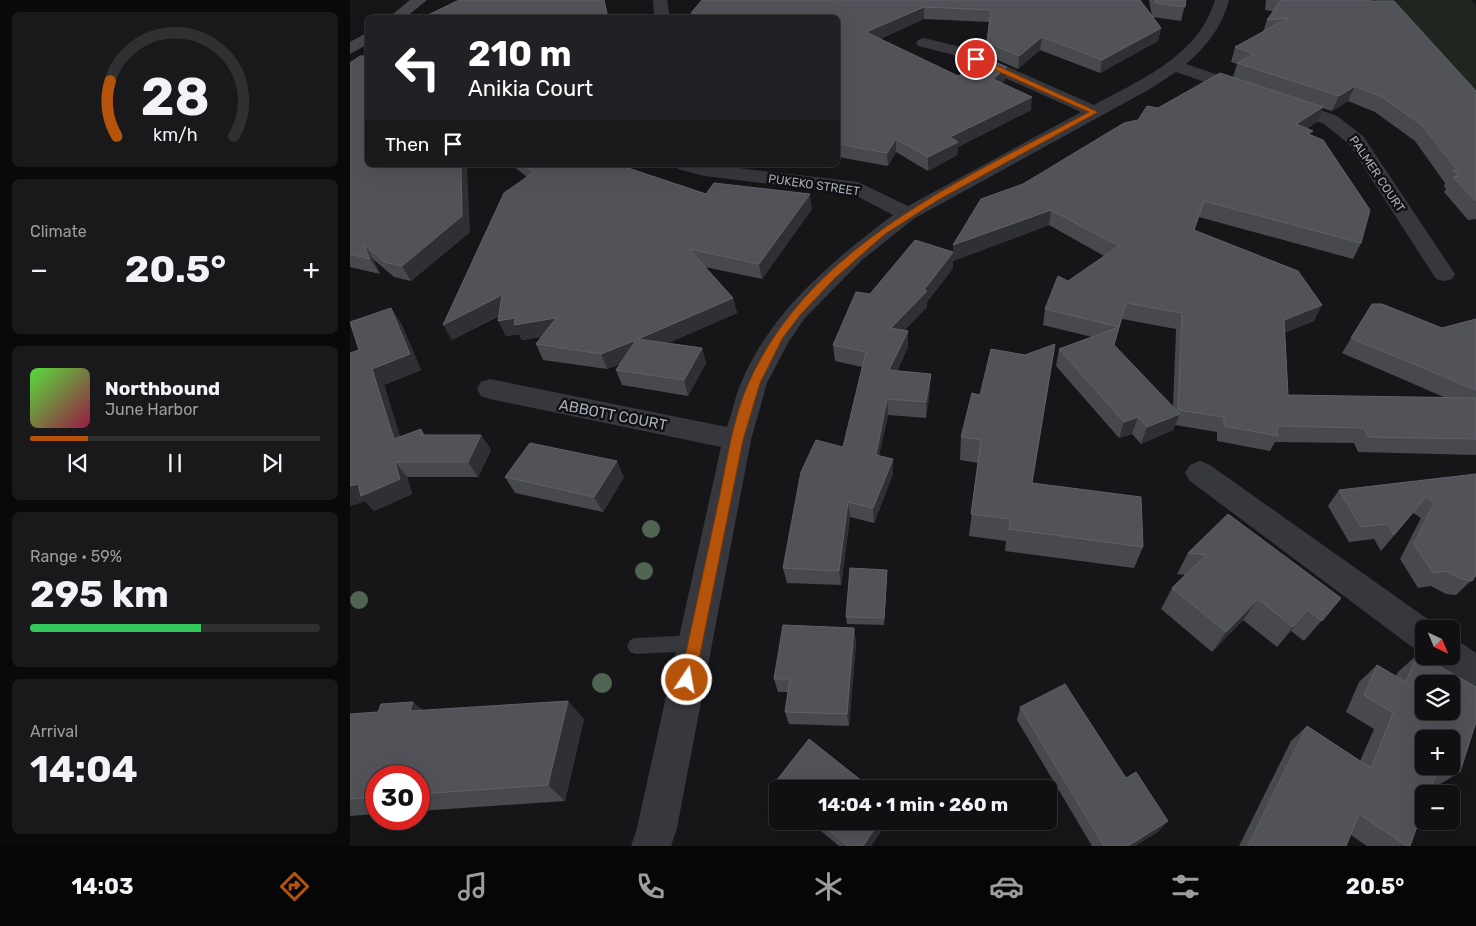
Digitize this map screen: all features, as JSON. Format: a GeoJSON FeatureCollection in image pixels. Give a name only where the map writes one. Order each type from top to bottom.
{"type":"FeatureCollection","features":[{"type":"Feature","properties":{"kind":"main road"},"geometry":{"type":"LineString","coordinates":[[400,15],[420,0]]}},
{"type":"Feature","properties":{"kind":"main road"},"geometry":{"type":"LineString","coordinates":[[350,50],[365,39]]}},
{"type":"Feature","properties":{"kind":"street"},"geometry":{"type":"LineString","coordinates":[[660,0],[662,15]]}},
{"type":"Feature","properties":{"kind":"street"},"geometry":{"type":"LineString","coordinates":[[651,846],[657,828],[737,440],[754,383],[778,338],[796,312],[854,255],[908,214],[1144,85],[1173,66],[1205,38],[1218,17],[1222,0]]}},
{"type":"Feature","properties":{"kind":"street"},"geometry":{"type":"LineString","coordinates":[[924,43],[959,51],[1095,112]]}},
{"type":"Feature","properties":{"kind":"street","name":"PALMER COURT"},"geometry":{"type":"LineString","coordinates":[[1173,66],[1322,115],[1340,124],[1356,140],[1444,274]]}},
{"type":"Feature","properties":{"kind":"street","name":"PUKEKO STREET"},"geometry":{"type":"LineString","coordinates":[[693,167],[704,170],[858,188],[908,214]]}},
{"type":"Feature","properties":{"kind":"street","name":"ABBOTT COURT"},"geometry":{"type":"LineString","coordinates":[[490,389],[737,440]]}},
{"type":"Feature","properties":{"kind":"street"},"geometry":{"type":"LineString","coordinates":[[1200,473],[1415,629]]}},
{"type":"Feature","properties":{"kind":"street"},"geometry":{"type":"LineString","coordinates":[[1460,662],[1476,674]]}},
{"type":"Feature","properties":{"kind":"lane"},"geometry":{"type":"LineString","coordinates":[[636,646],[695,643]]}},
{"type":"Feature","properties":{"kind":"shaded area"},"geometry":{"type":"Polygon","coordinates":[[[1376,0],[1471,0],[1476,5],[1476,105],[1376,0]]]}},
{"type":"Feature","properties":{"kind":"building"},"geometry":{"type":"Polygon","coordinates":[[[459,0],[604,0],[607,15],[428,15],[459,0]]]}},
{"type":"Feature","properties":{"kind":"building"},"geometry":{"type":"Polygon","coordinates":[[[702,0],[1140,0],[1161,28],[1102,60],[1042,37],[1019,56],[987,42],[991,10],[924,7],[866,32],[958,76],[971,69],[983,74],[985,58],[1007,67],[993,79],[1032,97],[950,137],[958,142],[928,157],[896,139],[887,153],[840,144],[840,15],[694,15],[696,13],[691,13],[702,0]]]}},
{"type":"Feature","properties":{"kind":"building"},"geometry":{"type":"Polygon","coordinates":[[[1155,0],[1186,0],[1185,7],[1156,3],[1155,0]]]}},
{"type":"Feature","properties":{"kind":"building"},"geometry":{"type":"Polygon","coordinates":[[[1281,0],[1394,1],[1476,91],[1476,201],[1453,177],[1459,176],[1453,170],[1457,170],[1423,126],[1382,97],[1355,86],[1339,96],[1237,63],[1254,54],[1235,47],[1288,18],[1267,20],[1281,0]]]}},
{"type":"Feature","properties":{"kind":"building"},"geometry":{"type":"Polygon","coordinates":[[[360,56],[365,56],[365,167],[461,167],[462,216],[402,266],[384,262],[364,244],[370,259],[350,254],[350,63],[360,56]]]}},
{"type":"Feature","properties":{"kind":"building"},"geometry":{"type":"Polygon","coordinates":[[[1220,73],[1323,107],[1296,124],[1313,131],[1308,134],[1323,140],[1370,210],[1361,243],[1204,201],[1194,230],[1298,271],[1322,305],[1284,320],[1288,395],[1476,398],[1476,439],[1368,437],[1364,428],[1277,426],[1278,436],[1224,426],[1224,417],[1178,410],[1182,313],[1126,303],[1119,327],[1045,309],[1058,276],[1068,281],[1119,246],[1051,210],[953,245],[981,199],[1023,184],[1124,123],[1138,120],[1147,106],[1158,108],[1220,73]]]}},
{"type":"Feature","properties":{"kind":"building"},"geometry":{"type":"Polygon","coordinates":[[[527,167],[625,167],[706,194],[714,183],[810,194],[759,264],[689,249],[733,298],[638,339],[702,348],[684,380],[616,370],[636,340],[601,354],[536,344],[556,318],[514,325],[515,318],[498,321],[502,295],[443,325],[504,193],[534,172],[527,167]]]}},
{"type":"Feature","properties":{"kind":"building"},"geometry":{"type":"Polygon","coordinates":[[[915,240],[953,252],[924,290],[927,291],[891,328],[908,331],[889,370],[931,374],[926,402],[887,399],[876,455],[893,459],[873,508],[848,502],[839,571],[783,568],[801,472],[816,440],[843,447],[866,352],[833,345],[856,292],[870,294],[915,240]]]}},
{"type":"Feature","properties":{"kind":"building"},"geometry":{"type":"Polygon","coordinates":[[[1372,304],[1382,304],[1442,328],[1476,319],[1476,390],[1351,338],[1372,304]]]}},
{"type":"Feature","properties":{"kind":"building"},"geometry":{"type":"Polygon","coordinates":[[[391,308],[410,354],[372,369],[394,439],[421,429],[423,435],[481,435],[468,462],[395,462],[400,479],[361,496],[358,484],[350,486],[350,353],[359,350],[350,322],[391,308]]]}},
{"type":"Feature","properties":{"kind":"building"},"geometry":{"type":"Polygon","coordinates":[[[1119,327],[1114,345],[1180,414],[1147,427],[1138,417],[1124,422],[1059,349],[1119,327]]]}},
{"type":"Feature","properties":{"kind":"building"},"geometry":{"type":"Polygon","coordinates":[[[1055,344],[1032,483],[1141,497],[1143,547],[1009,529],[1010,519],[971,514],[981,440],[961,437],[972,393],[980,395],[991,349],[1025,355],[1055,344]]]}},
{"type":"Feature","properties":{"kind":"building"},"geometry":{"type":"Polygon","coordinates":[[[530,443],[617,461],[594,497],[505,477],[530,443]]]}},
{"type":"Feature","properties":{"kind":"building"},"geometry":{"type":"Polygon","coordinates":[[[1476,474],[1476,575],[1472,581],[1461,579],[1446,571],[1433,573],[1414,544],[1434,503],[1426,497],[1394,535],[1387,524],[1361,527],[1339,490],[1476,474]]]}},
{"type":"Feature","properties":{"kind":"building"},"geometry":{"type":"Polygon","coordinates":[[[1228,514],[1341,598],[1322,621],[1308,610],[1293,627],[1258,599],[1226,632],[1172,588],[1206,555],[1188,553],[1228,514]]]}},
{"type":"Feature","properties":{"kind":"building"},"geometry":{"type":"Polygon","coordinates":[[[850,568],[887,570],[884,618],[846,617],[850,568]]]}},
{"type":"Feature","properties":{"kind":"building"},"geometry":{"type":"Polygon","coordinates":[[[783,625],[854,628],[847,714],[785,712],[790,679],[774,679],[783,625]]]}},
{"type":"Feature","properties":{"kind":"building"},"geometry":{"type":"Polygon","coordinates":[[[1415,661],[1415,665],[1437,665],[1455,675],[1415,675],[1415,720],[1460,720],[1460,678],[1476,687],[1476,722],[1460,772],[1460,730],[1415,730],[1415,775],[1436,775],[1432,785],[1415,785],[1416,830],[1410,846],[1407,846],[1359,814],[1346,846],[1248,846],[1307,726],[1371,768],[1393,713],[1364,695],[1377,665],[1406,682],[1415,661]]]}},
{"type":"Feature","properties":{"kind":"building"},"geometry":{"type":"Polygon","coordinates":[[[1065,684],[1126,778],[1136,772],[1168,821],[1128,846],[1104,846],[1020,707],[1065,684]]]}},
{"type":"Feature","properties":{"kind":"building"},"geometry":{"type":"Polygon","coordinates":[[[568,701],[548,785],[430,793],[430,765],[365,765],[365,798],[350,799],[350,714],[378,712],[381,704],[413,702],[410,711],[568,701]]]}},
{"type":"Feature","properties":{"kind":"building"},"geometry":{"type":"Polygon","coordinates":[[[809,739],[861,780],[777,780],[809,739]]]}},
{"type":"Feature","properties":{"kind":"building"},"geometry":{"type":"Polygon","coordinates":[[[829,830],[874,830],[863,846],[848,846],[829,830]]]}},
{"type":"Feature","properties":{"kind":"route"},"geometry":{"type":"LineString","coordinates":[[687,680],[737,440],[754,383],[778,338],[796,312],[854,255],[908,214],[934,198],[1095,112],[976,59]]}}]}
